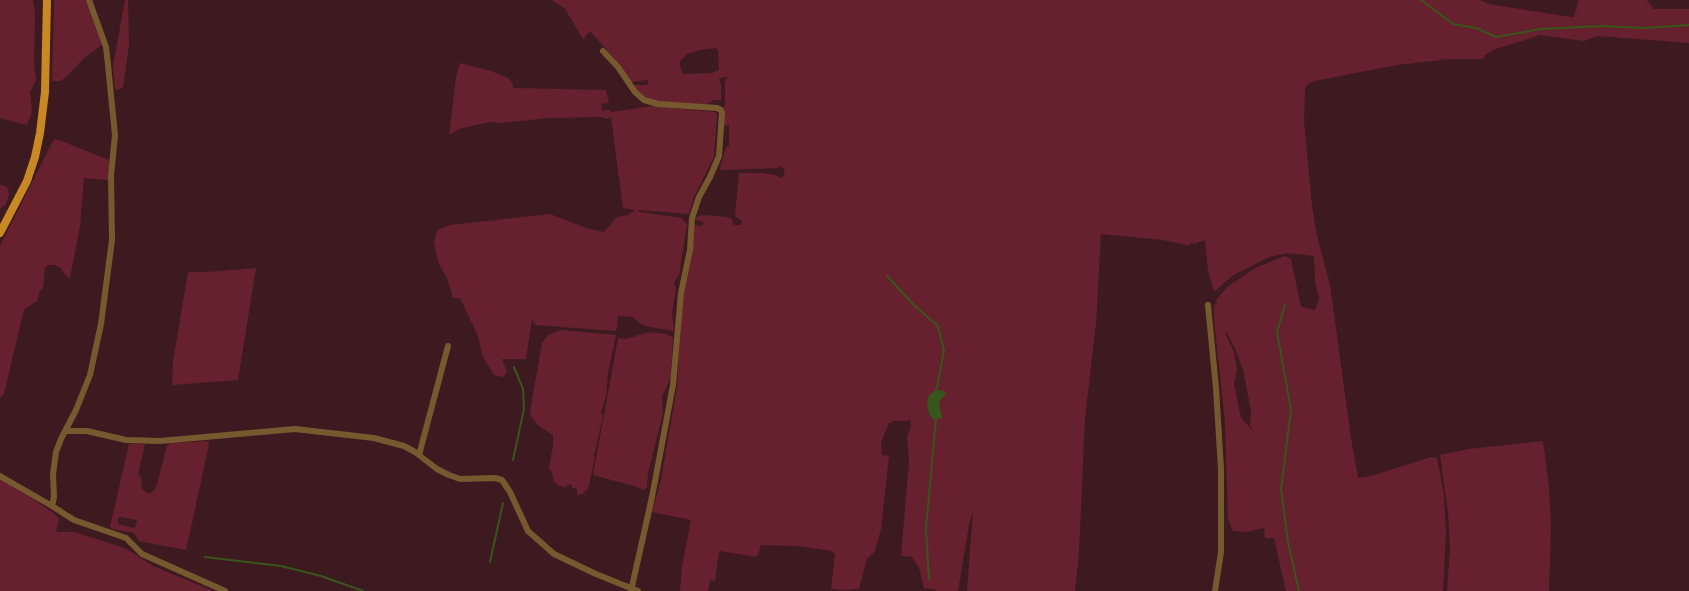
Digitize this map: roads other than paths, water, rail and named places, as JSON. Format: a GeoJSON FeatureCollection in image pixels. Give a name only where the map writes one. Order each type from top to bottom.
{"type":"FeatureCollection","features":[{"type":"Feature","properties":{"kind":"main road"},"geometry":{"type":"LineString","coordinates":[[0,233],[27,181],[35,157],[40,133],[45,100],[47,0]]}},
{"type":"Feature","properties":{"kind":"street"},"geometry":{"type":"LineString","coordinates":[[52,506],[54,497],[53,474],[56,452],[76,410],[90,375],[101,324],[112,240],[111,176],[115,134],[110,79],[106,47],[89,0]]}},
{"type":"Feature","properties":{"kind":"street"},"geometry":{"type":"LineString","coordinates":[[66,431],[87,431],[126,440],[160,441],[295,429],[374,438],[404,446],[437,469],[460,479],[495,478],[502,480],[505,483],[528,531],[554,554],[633,590],[673,385],[681,293],[690,250],[692,218],[699,197],[719,156],[722,113],[721,110],[717,108],[658,104],[644,100],[635,92],[618,67],[603,51]]}},
{"type":"Feature","properties":{"kind":"street"},"geometry":{"type":"LineString","coordinates":[[1208,305],[1216,388],[1220,468],[1221,552],[1214,591]]}},
{"type":"Feature","properties":{"kind":"street"},"geometry":{"type":"LineString","coordinates":[[419,455],[448,346]]}},
{"type":"Feature","properties":{"kind":"street"},"geometry":{"type":"LineString","coordinates":[[0,476],[74,520],[126,538],[142,554],[225,591]]}},
{"type":"Feature","properties":{"kind":"waterway"},"geometry":{"type":"LineString","coordinates":[[1421,0],[1453,24],[1476,28],[1496,37],[1541,29],[1602,26],[1644,28],[1689,25]]}},
{"type":"Feature","properties":{"kind":"waterway"},"geometry":{"type":"LineString","coordinates":[[887,276],[914,305],[938,326],[944,351],[936,392]]}},
{"type":"Feature","properties":{"kind":"waterway"},"geometry":{"type":"LineString","coordinates":[[1285,304],[1277,332],[1291,410],[1281,489],[1288,542],[1299,591]]}},
{"type":"Feature","properties":{"kind":"waterway"},"geometry":{"type":"LineString","coordinates":[[513,460],[524,409],[523,389],[514,367]]}},
{"type":"Feature","properties":{"kind":"waterway"},"geometry":{"type":"LineString","coordinates":[[929,579],[926,529],[936,418]]}},
{"type":"Feature","properties":{"kind":"waterway"},"geometry":{"type":"LineString","coordinates":[[490,562],[503,503]]}},
{"type":"Feature","properties":{"kind":"waterway"},"geometry":{"type":"LineString","coordinates":[[205,557],[281,566],[321,576],[363,591]]}}]}
